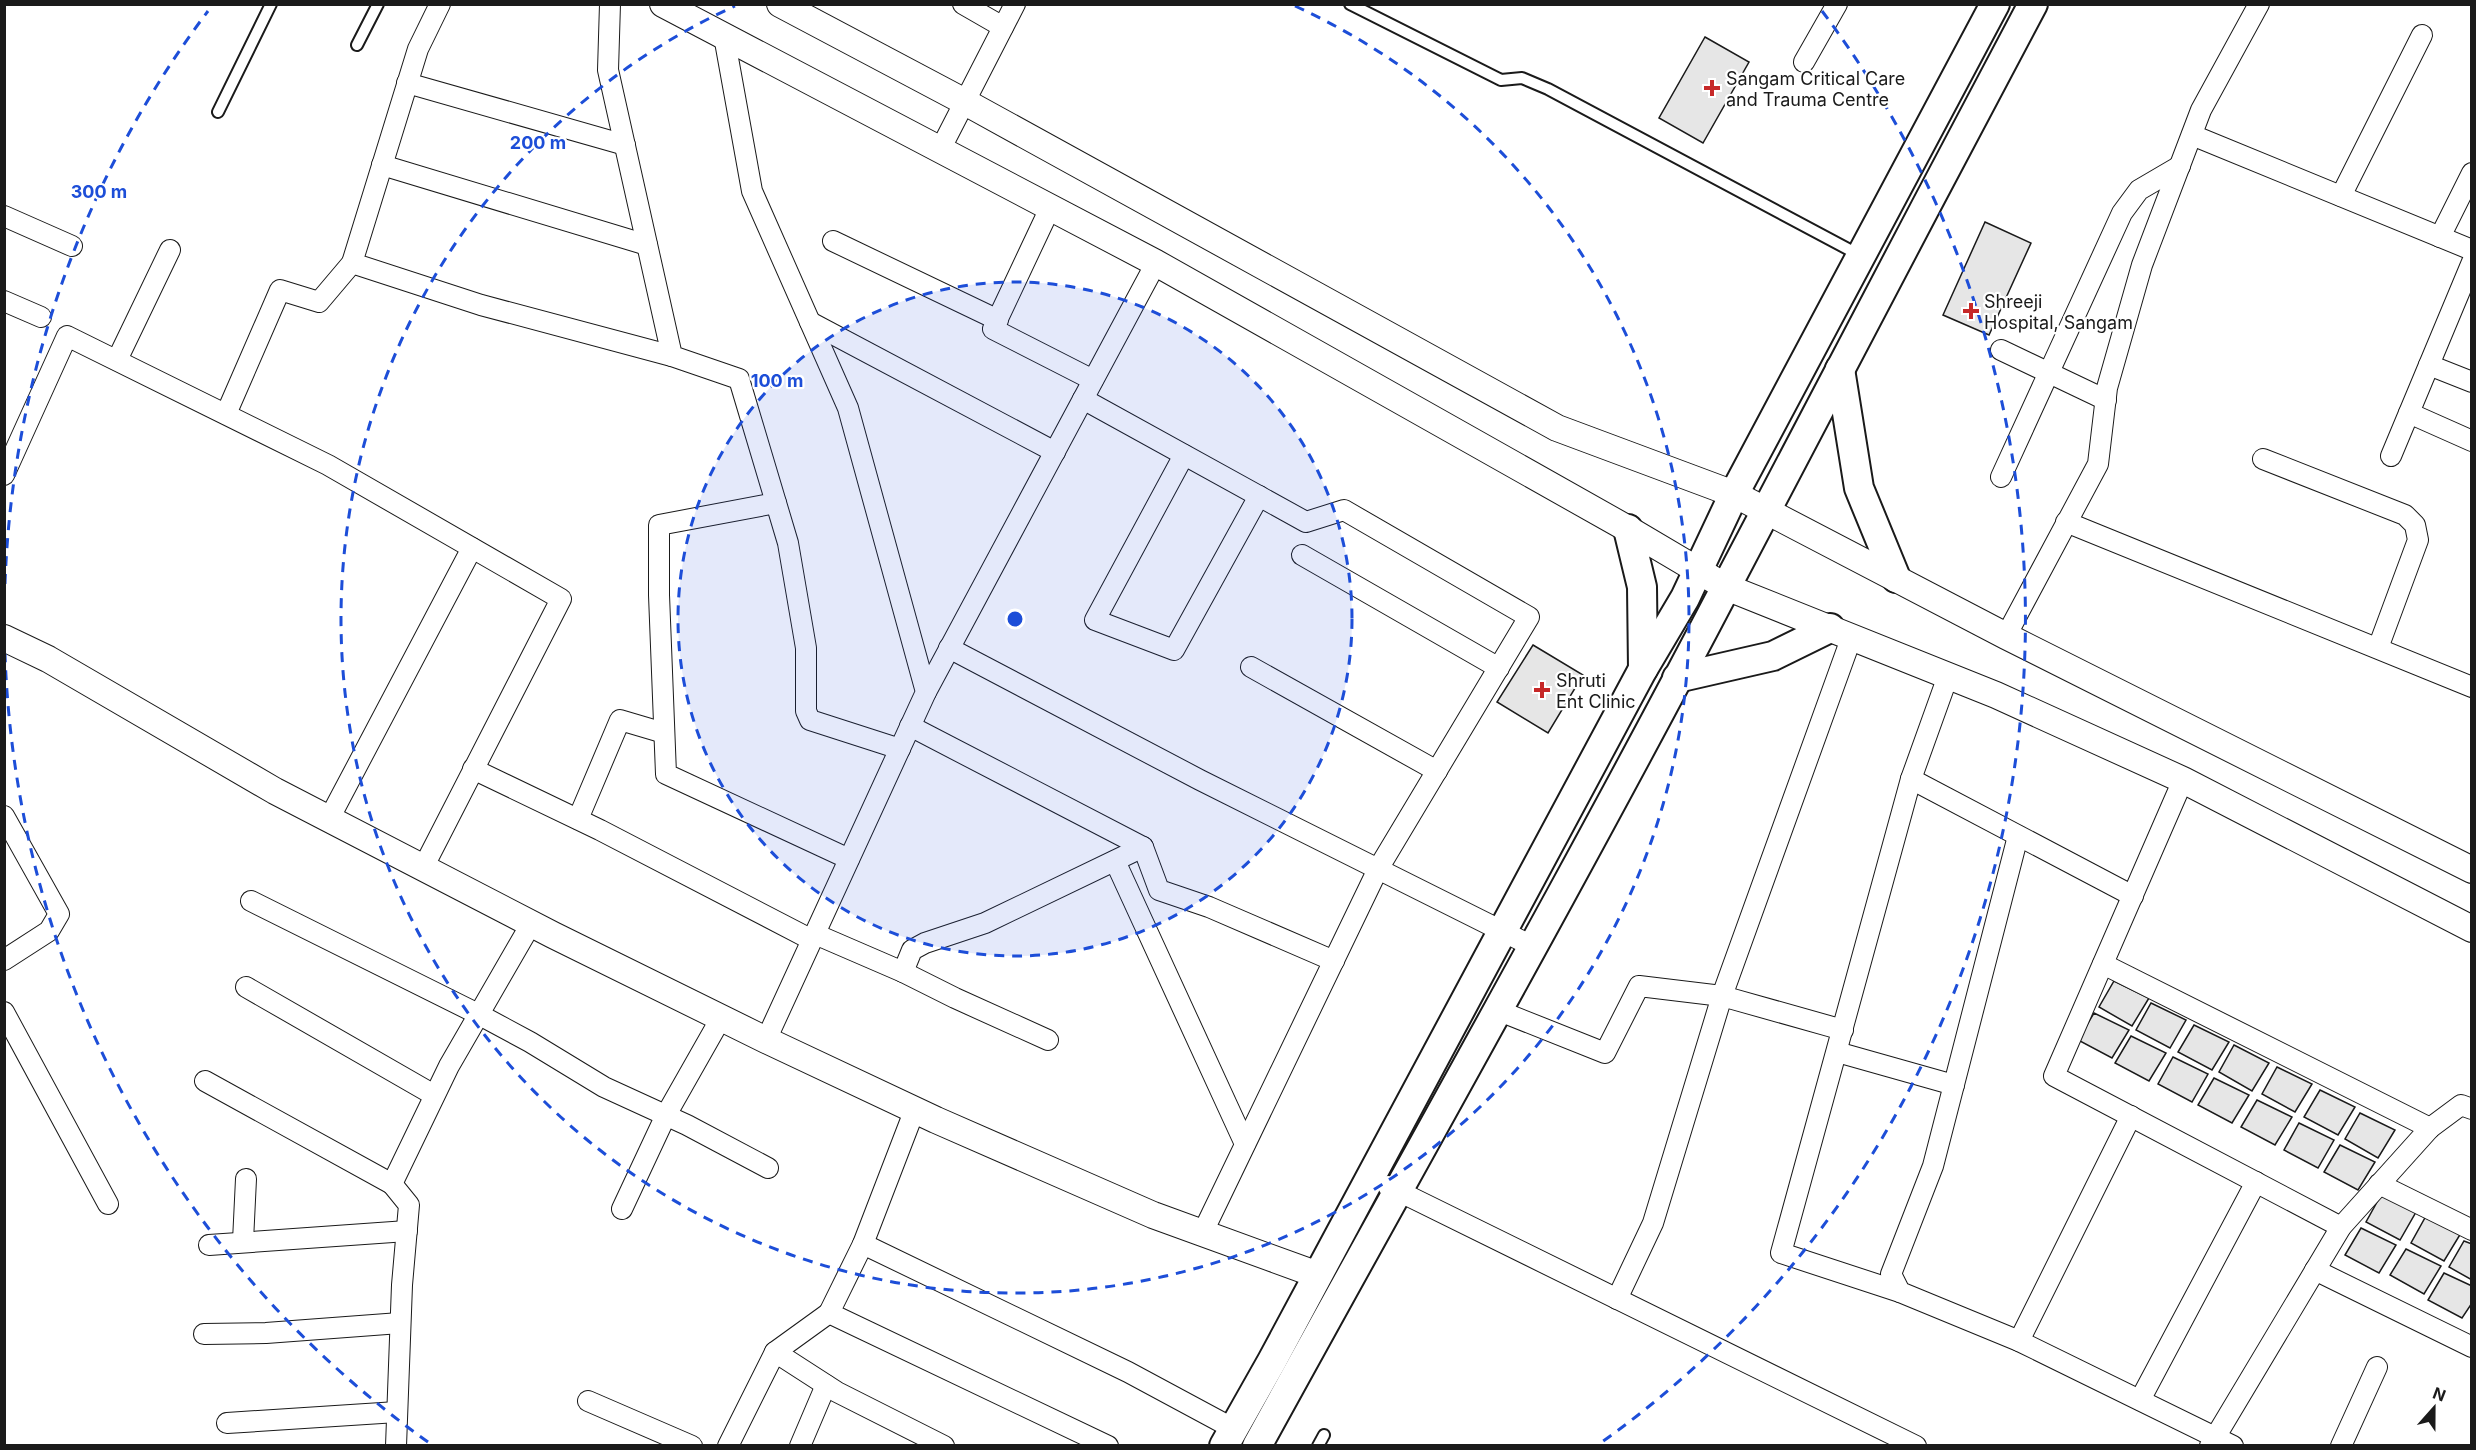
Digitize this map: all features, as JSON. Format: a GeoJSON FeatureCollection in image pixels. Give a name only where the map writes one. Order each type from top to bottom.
{"type":"FeatureCollection","features":[{"type":"Feature","properties":{"kind":"main road"},"geometry":{"type":"LineString","coordinates":[[1229,1437],[1643,669],[1665,634],[1734,494],[1995,4]]}},
{"type":"Feature","properties":{"kind":"main road"},"geometry":{"type":"LineString","coordinates":[[1257,1446],[1398,1192],[1726,587],[2033,4]]}},
{"type":"Feature","properties":{"kind":"main road"},"geometry":{"type":"LineString","coordinates":[[1840,369],[1859,488],[1896,578]]}},
{"type":"Feature","properties":{"kind":"main road"},"geometry":{"type":"LineString","coordinates":[[1628,529],[1642,587],[1643,669]]}},
{"type":"Feature","properties":{"kind":"main road"},"geometry":{"type":"LineString","coordinates":[[1677,678],[1773,656],[1841,632]]}},
{"type":"Feature","properties":{"kind":"street"},"geometry":{"type":"LineString","coordinates":[[226,414],[280,290],[319,302],[352,263],[418,49],[440,4]]}},
{"type":"Feature","properties":{"kind":"street"},"geometry":{"type":"LineString","coordinates":[[610,4],[608,70],[672,356]]}},
{"type":"Feature","properties":{"kind":"street"},"geometry":{"type":"LineString","coordinates":[[663,4],[1156,263],[1628,529],[1726,587],[1996,695],[2183,780],[2472,929]]}},
{"type":"Feature","properties":{"kind":"street"},"geometry":{"type":"LineString","coordinates":[[780,4],[965,102],[1557,428],[1734,494],[2006,636],[2472,870]]}},
{"type":"Feature","properties":{"kind":"street"},"geometry":{"type":"LineString","coordinates":[[963,4],[1003,27]]}},
{"type":"Feature","properties":{"kind":"street"},"geometry":{"type":"LineString","coordinates":[[940,150],[1015,4]]}},
{"type":"Feature","properties":{"kind":"street"},"geometry":{"type":"LineString","coordinates":[[1804,62],[1837,4]]}},
{"type":"Feature","properties":{"kind":"street"},"geometry":{"type":"LineString","coordinates":[[2006,636],[2098,464],[2107,388],[2142,265],[2201,110],[2259,4]]}},
{"type":"Feature","properties":{"kind":"street"},"geometry":{"type":"LineString","coordinates":[[2341,196],[2422,35]]}},
{"type":"Feature","properties":{"kind":"street"},"geometry":{"type":"LineString","coordinates":[[724,36],[752,191],[848,408],[926,692]]}},
{"type":"Feature","properties":{"kind":"street"},"geometry":{"type":"LineString","coordinates":[[407,83],[625,145]]}},
{"type":"Feature","properties":{"kind":"street"},"geometry":{"type":"LineString","coordinates":[[2192,135],[2472,250]]}},
{"type":"Feature","properties":{"kind":"street"},"geometry":{"type":"LineString","coordinates":[[382,165],[647,245]]}},
{"type":"Feature","properties":{"kind":"street"},"geometry":{"type":"LineString","coordinates":[[2001,477],[2122,213],[2139,190],[2180,166]]}},
{"type":"Feature","properties":{"kind":"street"},"geometry":{"type":"LineString","coordinates":[[2440,237],[2472,173]]}},
{"type":"Feature","properties":{"kind":"street"},"geometry":{"type":"LineString","coordinates":[[1050,208],[993,329],[1093,380]]}},
{"type":"Feature","properties":{"kind":"street"},"geometry":{"type":"LineString","coordinates":[[4,216],[72,246]]}},
{"type":"Feature","properties":{"kind":"street"},"geometry":{"type":"LineString","coordinates":[[833,241],[998,320]]}},
{"type":"Feature","properties":{"kind":"street"},"geometry":{"type":"LineString","coordinates":[[117,360],[170,250]]}},
{"type":"Feature","properties":{"kind":"street"},"geometry":{"type":"LineString","coordinates":[[2391,456],[2472,262]]}},
{"type":"Feature","properties":{"kind":"street"},"geometry":{"type":"LineString","coordinates":[[352,263],[481,305],[672,356],[739,379],[788,543],[806,648],[806,711],[810,720],[900,749]]}},
{"type":"Feature","properties":{"kind":"street"},"geometry":{"type":"LineString","coordinates":[[766,1040],[926,692],[1156,263]]}},
{"type":"Feature","properties":{"kind":"street"},"geometry":{"type":"LineString","coordinates":[[4,301],[41,317]]}},
{"type":"Feature","properties":{"kind":"street"},"geometry":{"type":"LineString","coordinates":[[810,322],[1055,452]]}},
{"type":"Feature","properties":{"kind":"street"},"geometry":{"type":"LineString","coordinates":[[4,475],[67,336],[328,465],[561,599],[423,868]]}},
{"type":"Feature","properties":{"kind":"street"},"geometry":{"type":"LineString","coordinates":[[2001,350],[2106,400]]}},
{"type":"Feature","properties":{"kind":"street"},"geometry":{"type":"LineString","coordinates":[[2428,365],[2472,382]]}},
{"type":"Feature","properties":{"kind":"street"},"geometry":{"type":"LineString","coordinates":[[1083,399],[1306,522],[1344,510],[1529,617],[1378,869],[1202,1234]]}},
{"type":"Feature","properties":{"kind":"street"},"geometry":{"type":"LineString","coordinates":[[2409,413],[2472,441]]}},
{"type":"Feature","properties":{"kind":"street"},"geometry":{"type":"LineString","coordinates":[[1184,455],[1095,620],[1174,650],[1259,496]]}},
{"type":"Feature","properties":{"kind":"street"},"geometry":{"type":"LineString","coordinates":[[2263,459],[2405,515],[2415,525],[2418,540],[2378,648]]}},
{"type":"Feature","properties":{"kind":"street"},"geometry":{"type":"LineString","coordinates":[[776,503],[659,525],[659,595],[666,774],[849,859]]}},
{"type":"Feature","properties":{"kind":"street"},"geometry":{"type":"LineString","coordinates":[[2066,522],[2472,687]]}},
{"type":"Feature","properties":{"kind":"street"},"geometry":{"type":"LineString","coordinates":[[329,819],[472,548]]}},
{"type":"Feature","properties":{"kind":"street"},"geometry":{"type":"LineString","coordinates":[[1302,555],[1499,668]]}},
{"type":"Feature","properties":{"kind":"street"},"geometry":{"type":"LineString","coordinates":[[1617,1299],[1653,1223],[1722,996],[1841,632]]}},
{"type":"Feature","properties":{"kind":"street"},"geometry":{"type":"LineString","coordinates":[[4,638],[48,659],[275,791],[531,924],[766,1040],[915,1109],[1202,1234],[1318,1275]]}},
{"type":"Feature","properties":{"kind":"street"},"geometry":{"type":"LineString","coordinates":[[950,648],[1200,780],[1532,946]]}},
{"type":"Feature","properties":{"kind":"street"},"geometry":{"type":"LineString","coordinates":[[1251,666],[1437,771]]}},
{"type":"Feature","properties":{"kind":"street"},"geometry":{"type":"LineString","coordinates":[[1948,676],[1911,779],[1781,1253],[1900,1292],[2019,1341],[2140,1400],[2212,1441],[2233,1446]]}},
{"type":"Feature","properties":{"kind":"street"},"geometry":{"type":"LineString","coordinates":[[578,819],[620,720],[664,733]]}},
{"type":"Feature","properties":{"kind":"street"},"geometry":{"type":"LineString","coordinates":[[910,726],[1143,847],[1159,890],[1209,907],[1334,961]]}},
{"type":"Feature","properties":{"kind":"street"},"geometry":{"type":"LineString","coordinates":[[473,769],[814,937],[903,972],[1048,1040]]}},
{"type":"Feature","properties":{"kind":"street"},"geometry":{"type":"LineString","coordinates":[[1911,779],[2133,896]]}},
{"type":"Feature","properties":{"kind":"street"},"geometry":{"type":"LineString","coordinates":[[2183,780],[2054,1076],[2341,1227]]}},
{"type":"Feature","properties":{"kind":"street"},"geometry":{"type":"LineString","coordinates":[[4,816],[59,914],[49,931],[4,960]]}},
{"type":"Feature","properties":{"kind":"street"},"geometry":{"type":"LineString","coordinates":[[1900,1292],[1891,1274],[1933,1166],[2018,836]]}},
{"type":"Feature","properties":{"kind":"street"},"geometry":{"type":"LineString","coordinates":[[903,972],[912,950],[924,943],[985,923],[1143,847]]}},
{"type":"Feature","properties":{"kind":"street"},"geometry":{"type":"LineString","coordinates":[[1115,861],[1245,1144]]}},
{"type":"Feature","properties":{"kind":"street"},"geometry":{"type":"LineString","coordinates":[[251,902],[478,1014],[530,1042],[604,1087],[666,1115],[768,1168]]}},
{"type":"Feature","properties":{"kind":"street"},"geometry":{"type":"LineString","coordinates":[[392,1184],[434,1095],[531,924]]}},
{"type":"Feature","properties":{"kind":"street"},"geometry":{"type":"LineString","coordinates":[[2103,964],[2430,1128]]}},
{"type":"Feature","properties":{"kind":"street"},"geometry":{"type":"LineString","coordinates":[[1497,1010],[1605,1053],[1639,986],[1722,996],[1843,1030]]}},
{"type":"Feature","properties":{"kind":"street"},"geometry":{"type":"LineString","coordinates":[[246,987],[434,1095]]}},
{"type":"Feature","properties":{"kind":"street"},"geometry":{"type":"LineString","coordinates":[[4,1012],[108,1204]]}},
{"type":"Feature","properties":{"kind":"street"},"geometry":{"type":"LineString","coordinates":[[622,1209],[666,1115],[721,1018]]}},
{"type":"Feature","properties":{"kind":"street"},"geometry":{"type":"LineString","coordinates":[[1837,1052],[1954,1085]]}},
{"type":"Feature","properties":{"kind":"street"},"geometry":{"type":"LineString","coordinates":[[205,1081],[392,1184],[409,1205],[400,1323],[396,1446]]}},
{"type":"Feature","properties":{"kind":"street"},"geometry":{"type":"LineString","coordinates":[[2212,1441],[2341,1227],[2430,1128],[2461,1105],[2472,1109]]}},
{"type":"Feature","properties":{"kind":"street"},"geometry":{"type":"LineString","coordinates":[[728,1446],[775,1352],[829,1313],[863,1244],[915,1109]]}},
{"type":"Feature","properties":{"kind":"street"},"geometry":{"type":"LineString","coordinates":[[2019,1341],[2131,1116]]}},
{"type":"Feature","properties":{"kind":"street"},"geometry":{"type":"LineString","coordinates":[[1371,1176],[1398,1192],[1916,1446]]}},
{"type":"Feature","properties":{"kind":"street"},"geometry":{"type":"LineString","coordinates":[[243,1241],[246,1179]]}},
{"type":"Feature","properties":{"kind":"street"},"geometry":{"type":"LineString","coordinates":[[2140,1400],[2256,1182]]}},
{"type":"Feature","properties":{"kind":"street"},"geometry":{"type":"LineString","coordinates":[[2379,1184],[2472,1230]]}},
{"type":"Feature","properties":{"kind":"street"},"geometry":{"type":"LineString","coordinates":[[208,1245],[407,1231]]}},
{"type":"Feature","properties":{"kind":"street"},"geometry":{"type":"LineString","coordinates":[[863,1244],[1128,1372],[1229,1437]]}},
{"type":"Feature","properties":{"kind":"street"},"geometry":{"type":"LineString","coordinates":[[2315,1270],[2472,1347]]}},
{"type":"Feature","properties":{"kind":"street"},"geometry":{"type":"LineString","coordinates":[[829,1313],[1108,1446]]}},
{"type":"Feature","properties":{"kind":"street"},"geometry":{"type":"LineString","coordinates":[[204,1334],[266,1333],[400,1323]]}},
{"type":"Feature","properties":{"kind":"street"},"geometry":{"type":"LineString","coordinates":[[775,1352],[826,1385],[944,1446]]}},
{"type":"Feature","properties":{"kind":"street"},"geometry":{"type":"LineString","coordinates":[[2341,1446],[2376,1367]]}},
{"type":"Feature","properties":{"kind":"street"},"geometry":{"type":"LineString","coordinates":[[801,1446],[826,1385]]}},
{"type":"Feature","properties":{"kind":"street"},"geometry":{"type":"LineString","coordinates":[[588,1401],[652,1438],[692,1446]]}},
{"type":"Feature","properties":{"kind":"street"},"geometry":{"type":"LineString","coordinates":[[227,1423],[397,1412]]}},
{"type":"Feature","properties":{"kind":"lane"},"geometry":{"type":"LineString","coordinates":[[218,112],[271,4]]}},
{"type":"Feature","properties":{"kind":"lane"},"geometry":{"type":"LineString","coordinates":[[357,45],[378,4]]}},
{"type":"Feature","properties":{"kind":"lane"},"geometry":{"type":"LineString","coordinates":[[1350,4],[1501,80],[1522,78],[1548,89],[1861,256]]}},
{"type":"Feature","properties":{"kind":"lane"},"geometry":{"type":"LineString","coordinates":[[1318,1446],[1324,1435]]}},
{"type":"Feature","properties":{"kind":"building"},"geometry":{"type":"Polygon","coordinates":[[[1705,37],[1749,62],[1703,143],[1659,118],[1705,37]]]}},
{"type":"Feature","properties":{"kind":"building"},"geometry":{"type":"Polygon","coordinates":[[[1985,222],[2031,243],[1989,335],[1943,315],[1985,222]]]}},
{"type":"Feature","properties":{"kind":"building"},"geometry":{"type":"Polygon","coordinates":[[[1533,645],[1583,675],[1548,733],[1497,702],[1533,645]]]}},
{"type":"Feature","properties":{"kind":"building"},"geometry":{"type":"Polygon","coordinates":[[[2114,981],[2149,998],[2132,1026],[2099,1007],[2114,981]]]}},
{"type":"Feature","properties":{"kind":"building"},"geometry":{"type":"Polygon","coordinates":[[[2151,1003],[2186,1020],[2170,1048],[2136,1030],[2151,1003]]]}},
{"type":"Feature","properties":{"kind":"building"},"geometry":{"type":"Polygon","coordinates":[[[2094,1013],[2129,1030],[2112,1058],[2078,1040],[2094,1013]]]}},
{"type":"Feature","properties":{"kind":"building"},"geometry":{"type":"Polygon","coordinates":[[[2194,1025],[2229,1042],[2212,1070],[2178,1052],[2194,1025]]]}},
{"type":"Feature","properties":{"kind":"building"},"geometry":{"type":"Polygon","coordinates":[[[2131,1036],[2166,1053],[2149,1081],[2115,1063],[2131,1036]]]}},
{"type":"Feature","properties":{"kind":"building"},"geometry":{"type":"Polygon","coordinates":[[[2234,1045],[2269,1063],[2252,1091],[2219,1072],[2234,1045]]]}},
{"type":"Feature","properties":{"kind":"building"},"geometry":{"type":"Polygon","coordinates":[[[2173,1057],[2208,1074],[2192,1102],[2158,1084],[2173,1057]]]}},
{"type":"Feature","properties":{"kind":"building"},"geometry":{"type":"Polygon","coordinates":[[[2277,1067],[2312,1084],[2295,1112],[2262,1094],[2277,1067]]]}},
{"type":"Feature","properties":{"kind":"building"},"geometry":{"type":"Polygon","coordinates":[[[2214,1078],[2249,1095],[2232,1123],[2198,1105],[2214,1078]]]}},
{"type":"Feature","properties":{"kind":"building"},"geometry":{"type":"Polygon","coordinates":[[[2320,1090],[2355,1107],[2338,1135],[2304,1117],[2320,1090]]]}},
{"type":"Feature","properties":{"kind":"building"},"geometry":{"type":"Polygon","coordinates":[[[2257,1100],[2292,1117],[2275,1145],[2241,1127],[2257,1100]]]}},
{"type":"Feature","properties":{"kind":"building"},"geometry":{"type":"Polygon","coordinates":[[[2360,1113],[2395,1130],[2378,1158],[2345,1139],[2360,1113]]]}},
{"type":"Feature","properties":{"kind":"building"},"geometry":{"type":"Polygon","coordinates":[[[2299,1123],[2334,1140],[2318,1168],[2284,1150],[2299,1123]]]}},
{"type":"Feature","properties":{"kind":"building"},"geometry":{"type":"Polygon","coordinates":[[[2340,1145],[2375,1162],[2358,1190],[2324,1172],[2340,1145]]]}},
{"type":"Feature","properties":{"kind":"building"},"geometry":{"type":"Polygon","coordinates":[[[2381,1195],[2416,1212],[2400,1240],[2366,1222],[2381,1195]]]}},
{"type":"Feature","properties":{"kind":"building"},"geometry":{"type":"Polygon","coordinates":[[[2426,1216],[2461,1233],[2444,1261],[2411,1243],[2426,1216]]]}},
{"type":"Feature","properties":{"kind":"building"},"geometry":{"type":"Polygon","coordinates":[[[2361,1228],[2396,1245],[2379,1273],[2345,1255],[2361,1228]]]}},
{"type":"Feature","properties":{"kind":"building"},"geometry":{"type":"Polygon","coordinates":[[[2464,1241],[2472,1244],[2472,1280],[2449,1267],[2464,1241]]]}},
{"type":"Feature","properties":{"kind":"building"},"geometry":{"type":"Polygon","coordinates":[[[2406,1249],[2441,1266],[2424,1294],[2390,1275],[2406,1249]]]}},
{"type":"Feature","properties":{"kind":"building"},"geometry":{"type":"Polygon","coordinates":[[[2444,1273],[2472,1286],[2472,1303],[2462,1318],[2428,1300],[2444,1273]]]}},
{"type":"Feature","properties":{"kind":"place","name":"Sangam Critical Care and Trauma Centre"},"geometry":{"type":"Point","coordinates":[1712,88]}},
{"type":"Feature","properties":{"kind":"place","name":"Shreeji Hospital, Sangam"},"geometry":{"type":"Point","coordinates":[1971,311]}},
{"type":"Feature","properties":{"kind":"place","name":"Shruti Ent Clinic"},"geometry":{"type":"Point","coordinates":[1542,690]}}]}
